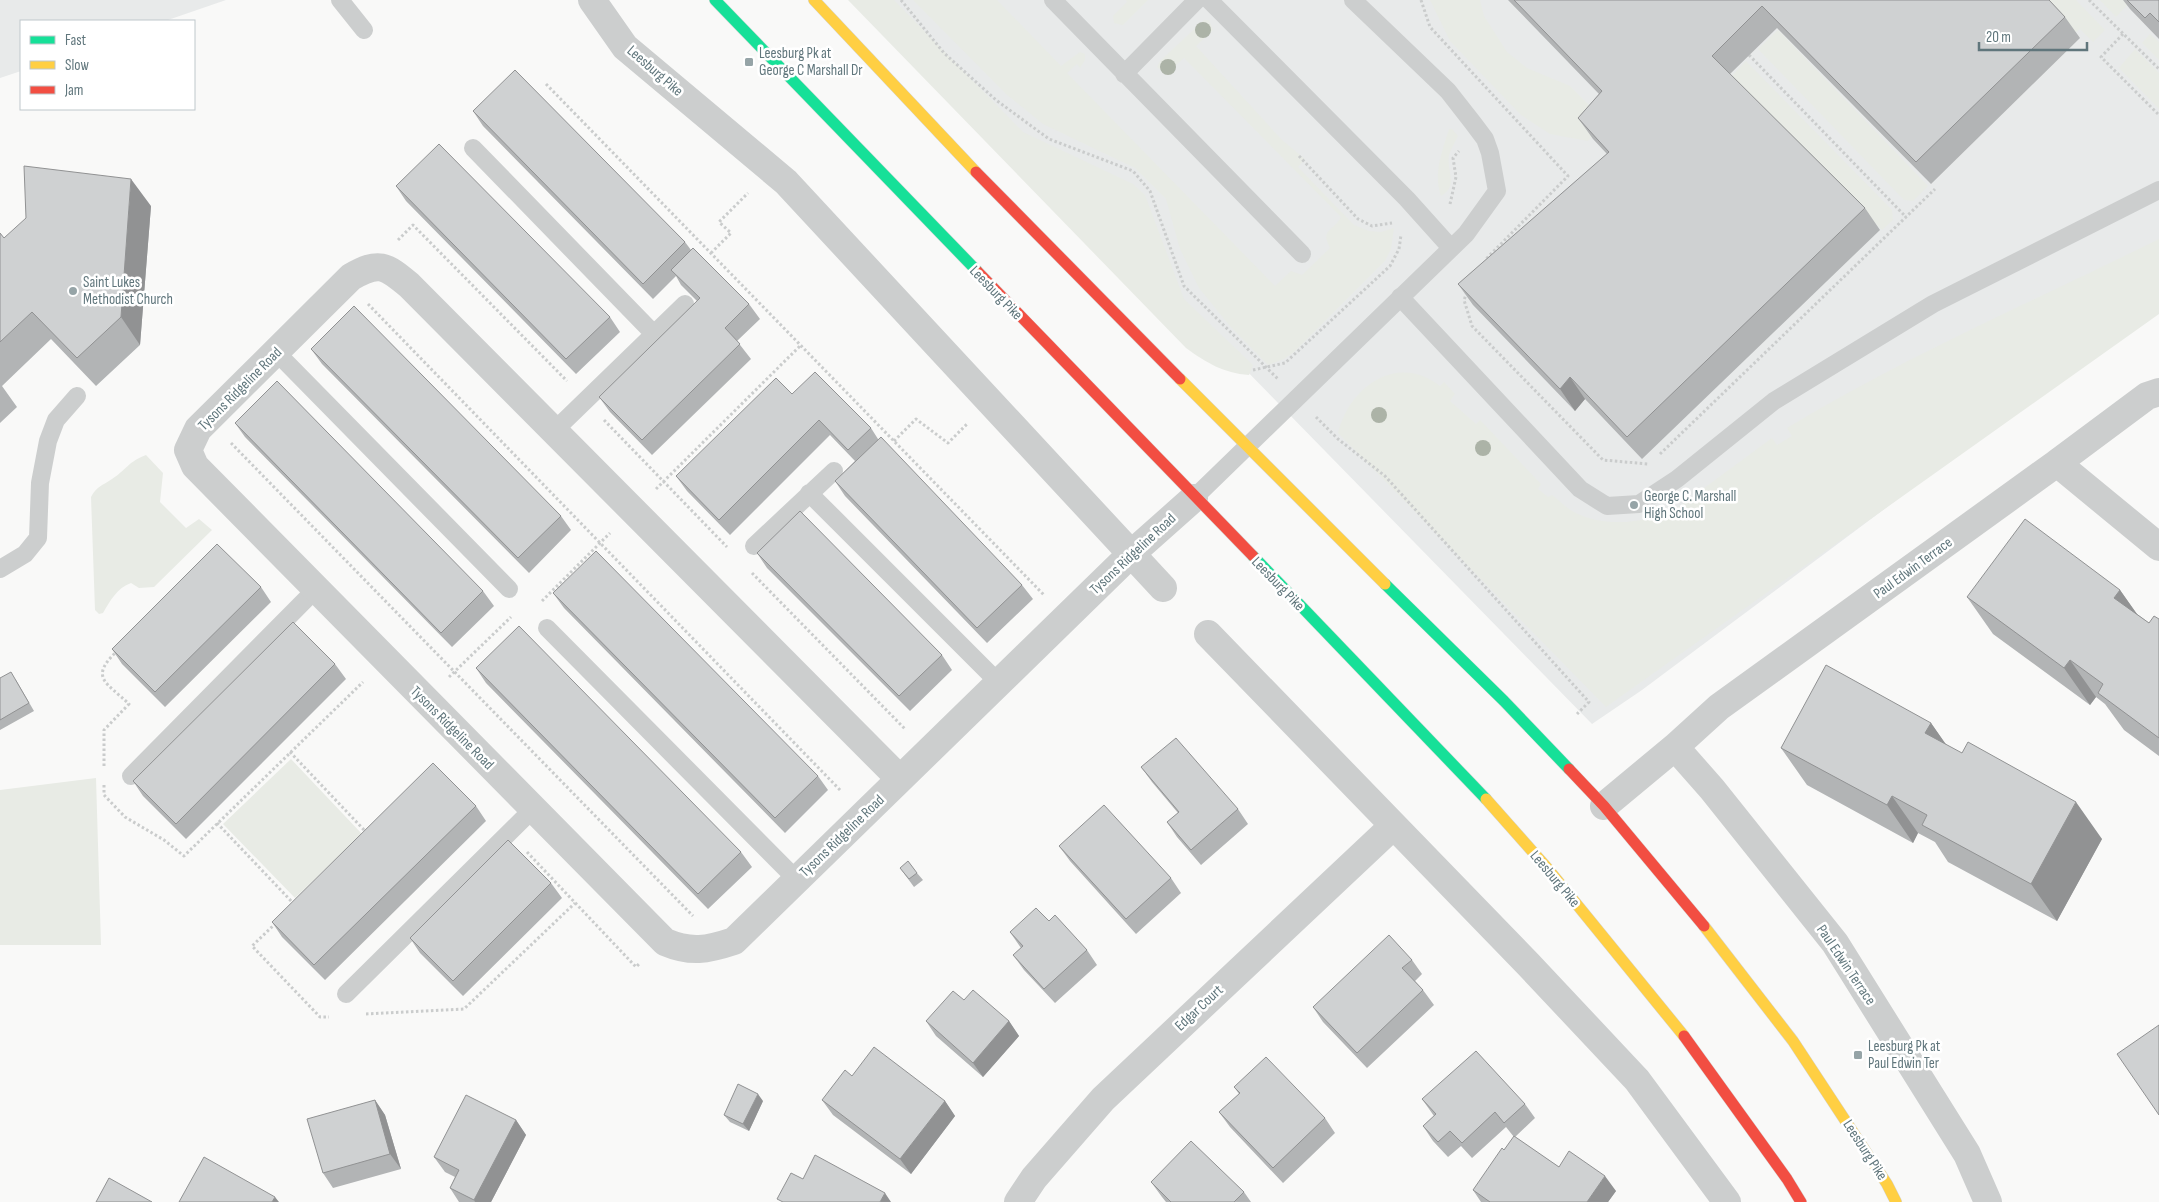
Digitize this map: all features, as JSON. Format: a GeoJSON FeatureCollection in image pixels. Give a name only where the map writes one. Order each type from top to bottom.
{"type":"FeatureCollection","features":[{"type":"Feature","properties":{"kind":"main road","name":"Leesburg Pike"},"geometry":{"type":"LineString","coordinates":[[715,0],[1194,498],[1465,776],[1548,869],[1684,1036],[1787,1178],[1801,1202]]}},
{"type":"Feature","properties":{"kind":"main road","name":"Leesburg Pike"},"geometry":{"type":"LineString","coordinates":[[814,0],[996,193],[1247,447],[1504,701],[1604,806],[1689,906],[1793,1040],[1887,1184],[1896,1202]]}},
{"type":"Feature","properties":{"kind":"street","name":"Leesburg Pike"},"geometry":{"type":"LineString","coordinates":[[592,0],[625,47],[786,182],[1164,588]]}},
{"type":"Feature","properties":{"kind":"street","name":"Tysons Ridgeline Road"},"geometry":{"type":"LineString","coordinates":[[371,266],[351,277],[198,429],[188,450],[195,466],[664,942],[678,948],[706,950],[734,941],[1131,554],[1194,498]]}},
{"type":"Feature","properties":{"kind":"street"},"geometry":{"type":"LineString","coordinates":[[371,266],[383,267],[397,275],[900,779]]}},
{"type":"Feature","properties":{"kind":"street","name":"Paul Edwin Terrace"},"geometry":{"type":"LineString","coordinates":[[1604,806],[1675,747],[1719,707],[2147,396],[2159,392]]}},
{"type":"Feature","properties":{"kind":"street"},"geometry":{"type":"LineString","coordinates":[[2057,463],[2159,547]]}},
{"type":"Feature","properties":{"kind":"street"},"geometry":{"type":"LineString","coordinates":[[1208,634],[1528,964],[1637,1080],[1727,1202]]}},
{"type":"Feature","properties":{"kind":"street","name":"Paul Edwin Terrace"},"geometry":{"type":"LineString","coordinates":[[1675,747],[1712,789],[1834,943],[1968,1154],[1988,1202]]}},
{"type":"Feature","properties":{"kind":"street","name":"Edgar Court"},"geometry":{"type":"LineString","coordinates":[[1018,1202],[1034,1178],[1103,1099],[1393,826]]}},
{"type":"Feature","properties":{"kind":"lane"},"geometry":{"type":"LineString","coordinates":[[340,0],[364,30]]}},
{"type":"Feature","properties":{"kind":"lane"},"geometry":{"type":"LineString","coordinates":[[1053,0],[1302,254]]}},
{"type":"Feature","properties":{"kind":"lane"},"geometry":{"type":"LineString","coordinates":[[1124,74],[1197,0]]}},
{"type":"Feature","properties":{"kind":"lane"},"geometry":{"type":"LineString","coordinates":[[1209,0],[1407,199],[1451,248]]}},
{"type":"Feature","properties":{"kind":"lane"},"geometry":{"type":"LineString","coordinates":[[1194,498],[1466,234],[1497,191],[1484,139],[1448,91],[1353,0]]}},
{"type":"Feature","properties":{"kind":"lane"},"geometry":{"type":"LineString","coordinates":[[473,148],[654,334]]}},
{"type":"Feature","properties":{"kind":"lane"},"geometry":{"type":"LineString","coordinates":[[1400,297],[1580,489],[1607,506],[1639,504],[1676,479],[1774,401],[1933,304],[2159,190]]}},
{"type":"Feature","properties":{"kind":"lane"},"geometry":{"type":"LineString","coordinates":[[554,431],[685,304]]}},
{"type":"Feature","properties":{"kind":"lane"},"geometry":{"type":"LineString","coordinates":[[276,352],[509,589]]}},
{"type":"Feature","properties":{"kind":"lane"},"geometry":{"type":"LineString","coordinates":[[0,569],[25,554],[38,538],[40,483],[48,441],[56,420],[77,396]]}},
{"type":"Feature","properties":{"kind":"lane"},"geometry":{"type":"LineString","coordinates":[[754,546],[834,471]]}},
{"type":"Feature","properties":{"kind":"lane"},"geometry":{"type":"LineString","coordinates":[[809,493],[999,683]]}},
{"type":"Feature","properties":{"kind":"lane"},"geometry":{"type":"LineString","coordinates":[[131,776],[316,589]]}},
{"type":"Feature","properties":{"kind":"lane"},"geometry":{"type":"LineString","coordinates":[[547,628],[797,880]]}},
{"type":"Feature","properties":{"kind":"lane"},"geometry":{"type":"LineString","coordinates":[[346,994],[533,809]]}},
{"type":"Feature","properties":{"kind":"path"},"geometry":{"type":"LineString","coordinates":[[902,0],[944,53],[996,100],[1049,139],[1133,172],[1150,192],[1184,286],[1266,367]]}},
{"type":"Feature","properties":{"kind":"path"},"geometry":{"type":"LineString","coordinates":[[1421,0],[1430,27],[1568,176],[1480,265]]}},
{"type":"Feature","properties":{"kind":"path"},"geometry":{"type":"LineString","coordinates":[[2089,0],[2159,69]]}},
{"type":"Feature","properties":{"kind":"path"},"geometry":{"type":"LineString","coordinates":[[2123,34],[2101,57],[2159,115]]}},
{"type":"Feature","properties":{"kind":"path"},"geometry":{"type":"LineString","coordinates":[[1749,55],[1906,217]]}},
{"type":"Feature","properties":{"kind":"path"},"geometry":{"type":"LineString","coordinates":[[546,84],[1045,595]]}},
{"type":"Feature","properties":{"kind":"path"},"geometry":{"type":"LineString","coordinates":[[1450,205],[1456,177],[1453,158],[1463,146]]}},
{"type":"Feature","properties":{"kind":"path"},"geometry":{"type":"LineString","coordinates":[[1299,156],[1358,219],[1372,226],[1396,222]]}},
{"type":"Feature","properties":{"kind":"path"},"geometry":{"type":"LineString","coordinates":[[1467,290],[1464,300],[1472,326],[1603,460],[1649,464],[1935,190]]}},
{"type":"Feature","properties":{"kind":"path"},"geometry":{"type":"LineString","coordinates":[[371,266],[413,225],[732,552]]}},
{"type":"Feature","properties":{"kind":"path"},"geometry":{"type":"LineString","coordinates":[[1253,370],[1285,363],[1390,266],[1399,250],[1402,230]]}},
{"type":"Feature","properties":{"kind":"path"},"geometry":{"type":"LineString","coordinates":[[360,311],[397,275]]}},
{"type":"Feature","properties":{"kind":"path"},"geometry":{"type":"LineString","coordinates":[[368,304],[842,791]]}},
{"type":"Feature","properties":{"kind":"path"},"geometry":{"type":"LineString","coordinates":[[634,511],[801,345]]}},
{"type":"Feature","properties":{"kind":"path"},"geometry":{"type":"LineString","coordinates":[[894,441],[916,419],[948,443],[989,401]]}},
{"type":"Feature","properties":{"kind":"path"},"geometry":{"type":"LineString","coordinates":[[1338,439],[1385,476],[1589,702],[1577,714]]}},
{"type":"Feature","properties":{"kind":"path"},"geometry":{"type":"LineString","coordinates":[[230,441],[695,918]]}},
{"type":"Feature","properties":{"kind":"path"},"geometry":{"type":"LineString","coordinates":[[746,567],[905,730]]}},
{"type":"Feature","properties":{"kind":"path"},"geometry":{"type":"LineString","coordinates":[[1038,602],[1051,589]]}},
{"type":"Feature","properties":{"kind":"path"},"geometry":{"type":"LineString","coordinates":[[104,767],[104,730],[129,704],[104,680],[101,671],[104,664],[124,644]]}},
{"type":"Feature","properties":{"kind":"path"},"geometry":{"type":"LineString","coordinates":[[356,675],[368,688]]}},
{"type":"Feature","properties":{"kind":"path"},"geometry":{"type":"LineString","coordinates":[[104,776],[104,795],[125,816],[164,840],[184,856],[362,682]]}},
{"type":"Feature","properties":{"kind":"path"},"geometry":{"type":"LineString","coordinates":[[835,798],[912,723]]}},
{"type":"Feature","properties":{"kind":"path"},"geometry":{"type":"LineString","coordinates":[[290,752],[368,834]]}},
{"type":"Feature","properties":{"kind":"path"},"geometry":{"type":"LineString","coordinates":[[217,823],[295,905]]}},
{"type":"Feature","properties":{"kind":"path"},"geometry":{"type":"LineString","coordinates":[[508,833],[636,967],[664,942],[690,914]]}},
{"type":"Feature","properties":{"kind":"shaded area"},"geometry":{"type":"Polygon","coordinates":[[[0,0],[226,0],[168,20],[20,20],[20,71],[0,78],[0,0]]]}},
{"type":"Feature","properties":{"kind":"shaded area"},"geometry":{"type":"Polygon","coordinates":[[[848,0],[894,0],[1023,132],[1133,184],[1145,195],[1184,299],[1253,365],[1249,375],[1231,372],[1216,366],[1186,348],[848,0]]]}},
{"type":"Feature","properties":{"kind":"shaded area","name":"George C. Marshall High School"},"geometry":{"type":"Polygon","coordinates":[[[884,0],[2159,0],[2159,304],[1642,690],[1592,724],[884,0]]]}},
{"type":"Feature","properties":{"kind":"shaded area"},"geometry":{"type":"Polygon","coordinates":[[[913,0],[997,0],[1061,66],[1080,52],[1085,54],[1085,60],[1080,68],[1077,64],[1067,73],[1275,286],[1291,271],[1302,275],[1330,248],[1327,242],[1327,234],[1341,217],[1184,58],[1166,74],[1157,67],[1160,61],[1204,20],[1209,20],[1213,30],[1196,46],[1282,140],[1305,159],[1298,167],[1354,225],[1369,231],[1381,232],[1394,228],[1391,249],[1385,261],[1294,352],[1284,359],[1268,365],[1229,325],[1199,288],[1180,249],[1166,199],[1135,168],[1043,124],[1006,94],[913,0]]]}},
{"type":"Feature","properties":{"kind":"shaded area"},"geometry":{"type":"Polygon","coordinates":[[[1126,0],[1148,0],[1123,25],[1114,23],[1113,16],[1127,2],[1126,0]]]}},
{"type":"Feature","properties":{"kind":"shaded area"},"geometry":{"type":"Polygon","coordinates":[[[1430,0],[1480,0],[1484,16],[1507,52],[1527,68],[1570,86],[1606,122],[1588,141],[1550,134],[1521,115],[1450,41],[1430,0]]]}},
{"type":"Feature","properties":{"kind":"shaded area"},"geometry":{"type":"Polygon","coordinates":[[[2043,0],[2076,0],[2105,30],[2093,42],[2080,29],[2075,33],[2043,0]]]}},
{"type":"Feature","properties":{"kind":"shaded area"},"geometry":{"type":"Polygon","coordinates":[[[2100,0],[2132,0],[2116,17],[2100,0]]]}},
{"type":"Feature","properties":{"kind":"shaded area"},"geometry":{"type":"Polygon","coordinates":[[[1778,30],[1928,186],[1913,201],[1904,200],[1758,49],[1778,30]]]}},
{"type":"Feature","properties":{"kind":"shaded area"},"geometry":{"type":"Polygon","coordinates":[[[2150,34],[2159,42],[2159,60],[2142,43],[2150,34]]]}},
{"type":"Feature","properties":{"kind":"shaded area"},"geometry":{"type":"Polygon","coordinates":[[[2135,49],[2159,73],[2159,109],[2119,68],[2135,49]]]}},
{"type":"Feature","properties":{"kind":"shaded area"},"geometry":{"type":"Polygon","coordinates":[[[1746,61],[1892,210],[1893,220],[1882,230],[1730,78],[1746,61]]]}},
{"type":"Feature","properties":{"kind":"shaded area"},"geometry":{"type":"Polygon","coordinates":[[[1449,129],[1452,129],[1458,136],[1449,155],[1451,183],[1446,192],[1441,196],[1438,171],[1449,129]]]}},
{"type":"Feature","properties":{"kind":"shaded area"},"geometry":{"type":"Polygon","coordinates":[[[2159,239],[2159,314],[1606,707],[1338,433],[1344,416],[1353,401],[1364,389],[1377,380],[1392,374],[1407,373],[1424,376],[1440,386],[1444,382],[1455,394],[1450,401],[1476,424],[1480,420],[1541,484],[1538,489],[1548,497],[1552,495],[1574,512],[1585,517],[1610,522],[1637,521],[1673,511],[1772,438],[1777,445],[1792,436],[1787,428],[1878,377],[2159,239]]]}},
{"type":"Feature","properties":{"kind":"shaded area"},"geometry":{"type":"Polygon","coordinates":[[[146,455],[163,473],[160,502],[186,528],[199,519],[212,530],[154,587],[139,588],[131,583],[126,585],[114,595],[103,613],[99,614],[95,610],[91,497],[100,486],[117,476],[135,460],[146,455]]]}},
{"type":"Feature","properties":{"kind":"shaded area"},"geometry":{"type":"Polygon","coordinates":[[[291,759],[362,834],[295,898],[223,824],[291,759]]]}},
{"type":"Feature","properties":{"kind":"shaded area"},"geometry":{"type":"Polygon","coordinates":[[[96,778],[101,945],[0,945],[0,790],[96,778]]]}},
{"type":"Feature","properties":{"kind":"building"},"geometry":{"type":"Polygon","coordinates":[[[1514,0],[2049,0],[2065,17],[1916,162],[1762,6],[1712,56],[1865,208],[1627,437],[1570,377],[1560,389],[1458,284],[1609,152],[1578,118],[1602,91],[1514,0]]]}},
{"type":"Feature","properties":{"kind":"building"},"geometry":{"type":"Polygon","coordinates":[[[2127,0],[2159,0],[2159,22],[2150,13],[2145,18],[2127,0]]]}},
{"type":"Feature","properties":{"kind":"building"},"geometry":{"type":"Polygon","coordinates":[[[515,70],[685,242],[643,284],[473,111],[515,70]]]}},
{"type":"Feature","properties":{"kind":"building"},"geometry":{"type":"Polygon","coordinates":[[[439,144],[610,317],[566,359],[396,186],[439,144]]]}},
{"type":"Feature","properties":{"kind":"building","name":"Saint Lukes Methodist Church"},"geometry":{"type":"Polygon","coordinates":[[[24,166],[131,179],[121,317],[77,358],[32,312],[0,342],[0,233],[4,238],[26,218],[24,166]]]}},
{"type":"Feature","properties":{"kind":"building"},"geometry":{"type":"Polygon","coordinates":[[[693,248],[749,304],[725,328],[740,344],[642,440],[599,397],[700,298],[671,270],[693,248]]]}},
{"type":"Feature","properties":{"kind":"building"},"geometry":{"type":"Polygon","coordinates":[[[354,306],[561,516],[518,558],[311,349],[354,306]]]}},
{"type":"Feature","properties":{"kind":"building"},"geometry":{"type":"Polygon","coordinates":[[[815,372],[871,428],[848,450],[819,420],[719,520],[676,476],[776,378],[792,394],[815,372]]]}},
{"type":"Feature","properties":{"kind":"building"},"geometry":{"type":"Polygon","coordinates":[[[277,381],[483,591],[441,633],[235,423],[277,381]]]}},
{"type":"Feature","properties":{"kind":"building"},"geometry":{"type":"Polygon","coordinates":[[[881,437],[1022,585],[977,628],[835,481],[881,437]]]}},
{"type":"Feature","properties":{"kind":"building"},"geometry":{"type":"Polygon","coordinates":[[[800,511],[942,655],[899,696],[757,553],[800,511]]]}},
{"type":"Feature","properties":{"kind":"building"},"geometry":{"type":"Polygon","coordinates":[[[2025,519],[2120,590],[2114,598],[2149,623],[2154,616],[2159,619],[2159,738],[2098,693],[2103,684],[2070,660],[2064,668],[1967,597],[2025,519]]]}},
{"type":"Feature","properties":{"kind":"building"},"geometry":{"type":"Polygon","coordinates":[[[217,544],[261,587],[155,692],[112,649],[217,544]]]}},
{"type":"Feature","properties":{"kind":"building"},"geometry":{"type":"Polygon","coordinates":[[[596,551],[818,776],[775,818],[553,593],[596,551]]]}},
{"type":"Feature","properties":{"kind":"building"},"geometry":{"type":"Polygon","coordinates":[[[293,622],[335,664],[176,824],[133,781],[293,622]]]}},
{"type":"Feature","properties":{"kind":"building"},"geometry":{"type":"Polygon","coordinates":[[[519,626],[741,852],[698,894],[476,668],[519,626]]]}},
{"type":"Feature","properties":{"kind":"building"},"geometry":{"type":"Polygon","coordinates":[[[1826,665],[1931,723],[1925,733],[1962,753],[1968,742],[2076,802],[2031,884],[1922,825],[1927,815],[1892,796],[1887,805],[1781,748],[1826,665]]]}},
{"type":"Feature","properties":{"kind":"building"},"geometry":{"type":"Polygon","coordinates":[[[11,672],[29,703],[0,720],[0,678],[11,672]]]}},
{"type":"Feature","properties":{"kind":"building"},"geometry":{"type":"Polygon","coordinates":[[[1176,738],[1238,809],[1191,850],[1167,822],[1179,812],[1141,767],[1176,738]]]}},
{"type":"Feature","properties":{"kind":"building"},"geometry":{"type":"Polygon","coordinates":[[[433,763],[476,806],[314,965],[272,922],[433,763]]]}},
{"type":"Feature","properties":{"kind":"building"},"geometry":{"type":"Polygon","coordinates":[[[1104,805],[1171,878],[1126,919],[1059,846],[1104,805]]]}},
{"type":"Feature","properties":{"kind":"building"},"geometry":{"type":"Polygon","coordinates":[[[508,840],[551,883],[453,981],[410,938],[508,840]]]}},
{"type":"Feature","properties":{"kind":"building"},"geometry":{"type":"Polygon","coordinates":[[[908,861],[917,873],[909,879],[900,868],[908,861]]]}},
{"type":"Feature","properties":{"kind":"building"},"geometry":{"type":"Polygon","coordinates":[[[1036,908],[1049,921],[1055,915],[1087,950],[1044,989],[1013,955],[1023,946],[1010,932],[1036,908]]]}},
{"type":"Feature","properties":{"kind":"building"},"geometry":{"type":"Polygon","coordinates":[[[1389,935],[1412,960],[1402,968],[1423,990],[1357,1053],[1313,1007],[1389,935]]]}},
{"type":"Feature","properties":{"kind":"building"},"geometry":{"type":"Polygon","coordinates":[[[973,990],[1009,1021],[973,1063],[926,1021],[953,991],[964,1000],[973,990]]]}},
{"type":"Feature","properties":{"kind":"building"},"geometry":{"type":"Polygon","coordinates":[[[2159,1025],[2159,1115],[2117,1054],[2159,1025]]]}},
{"type":"Feature","properties":{"kind":"building"},"geometry":{"type":"Polygon","coordinates":[[[874,1047],[945,1101],[900,1159],[822,1100],[845,1070],[852,1076],[874,1047]]]}},
{"type":"Feature","properties":{"kind":"building"},"geometry":{"type":"Polygon","coordinates":[[[1476,1051],[1525,1104],[1504,1123],[1495,1112],[1462,1143],[1450,1131],[1438,1142],[1423,1126],[1436,1114],[1422,1099],[1476,1051]]]}},
{"type":"Feature","properties":{"kind":"building"},"geometry":{"type":"Polygon","coordinates":[[[1266,1057],[1325,1118],[1273,1168],[1219,1112],[1240,1093],[1234,1087],[1266,1057]]]}},
{"type":"Feature","properties":{"kind":"building"},"geometry":{"type":"Polygon","coordinates":[[[738,1084],[758,1094],[743,1124],[724,1115],[738,1084]]]}},
{"type":"Feature","properties":{"kind":"building"},"geometry":{"type":"Polygon","coordinates":[[[466,1095],[516,1120],[474,1200],[450,1188],[459,1170],[434,1157],[466,1095]]]}},
{"type":"Feature","properties":{"kind":"building"},"geometry":{"type":"Polygon","coordinates":[[[375,1100],[390,1154],[323,1173],[307,1119],[375,1100]]]}},
{"type":"Feature","properties":{"kind":"building"},"geometry":{"type":"Polygon","coordinates":[[[1514,1136],[1559,1167],[1569,1151],[1605,1176],[1587,1202],[1490,1202],[1473,1190],[1502,1148],[1504,1150],[1514,1136]]]}},
{"type":"Feature","properties":{"kind":"building"},"geometry":{"type":"Polygon","coordinates":[[[1191,1141],[1244,1192],[1234,1202],[1171,1202],[1151,1182],[1191,1141]]]}},
{"type":"Feature","properties":{"kind":"building"},"geometry":{"type":"Polygon","coordinates":[[[815,1155],[885,1193],[880,1202],[783,1202],[777,1199],[791,1173],[803,1179],[815,1155]]]}},
{"type":"Feature","properties":{"kind":"building"},"geometry":{"type":"Polygon","coordinates":[[[204,1157],[275,1197],[272,1202],[179,1202],[204,1157]]]}},
{"type":"Feature","properties":{"kind":"building"},"geometry":{"type":"Polygon","coordinates":[[[109,1178],[152,1202],[96,1202],[109,1178]]]}},
{"type":"Feature","properties":{"kind":"traffic: fast"},"geometry":{"type":"LineString","coordinates":[[715,0],[977,271]]}},
{"type":"Feature","properties":{"kind":"traffic: fast"},"geometry":{"type":"LineString","coordinates":[[1253,556],[1486,799]]}},
{"type":"Feature","properties":{"kind":"traffic: fast"},"geometry":{"type":"LineString","coordinates":[[1385,584],[1504,701],[1569,769]]}},
{"type":"Feature","properties":{"kind":"traffic: slow"},"geometry":{"type":"LineString","coordinates":[[814,0],[976,172]]}},
{"type":"Feature","properties":{"kind":"traffic: slow"},"geometry":{"type":"LineString","coordinates":[[1180,379],[1385,584]]}},
{"type":"Feature","properties":{"kind":"traffic: slow"},"geometry":{"type":"LineString","coordinates":[[1486,799],[1548,869],[1684,1036]]}},
{"type":"Feature","properties":{"kind":"traffic: slow"},"geometry":{"type":"LineString","coordinates":[[1704,926],[1793,1041],[1887,1184],[1896,1202]]}},
{"type":"Feature","properties":{"kind":"traffic: jam"},"geometry":{"type":"LineString","coordinates":[[976,172],[1180,379]]}},
{"type":"Feature","properties":{"kind":"traffic: jam"},"geometry":{"type":"LineString","coordinates":[[977,271],[1253,556]]}},
{"type":"Feature","properties":{"kind":"traffic: jam"},"geometry":{"type":"LineString","coordinates":[[1569,769],[1604,806],[1704,926]]}},
{"type":"Feature","properties":{"kind":"traffic: jam"},"geometry":{"type":"LineString","coordinates":[[1684,1036],[1787,1179],[1801,1202]]}},
{"type":"Feature","properties":{"kind":"place","name":"Leesburg Pk at George C Marshall Dr"},"geometry":{"type":"Point","coordinates":[749,62]}},
{"type":"Feature","properties":{"kind":"place","name":"Saint Lukes Methodist Church"},"geometry":{"type":"Point","coordinates":[73,291]}},
{"type":"Feature","properties":{"kind":"place","name":"George C. Marshall High School"},"geometry":{"type":"Point","coordinates":[1634,505]}},
{"type":"Feature","properties":{"kind":"place","name":"Leesburg Pk at Paul Edwin Ter"},"geometry":{"type":"Point","coordinates":[1858,1055]}}]}
